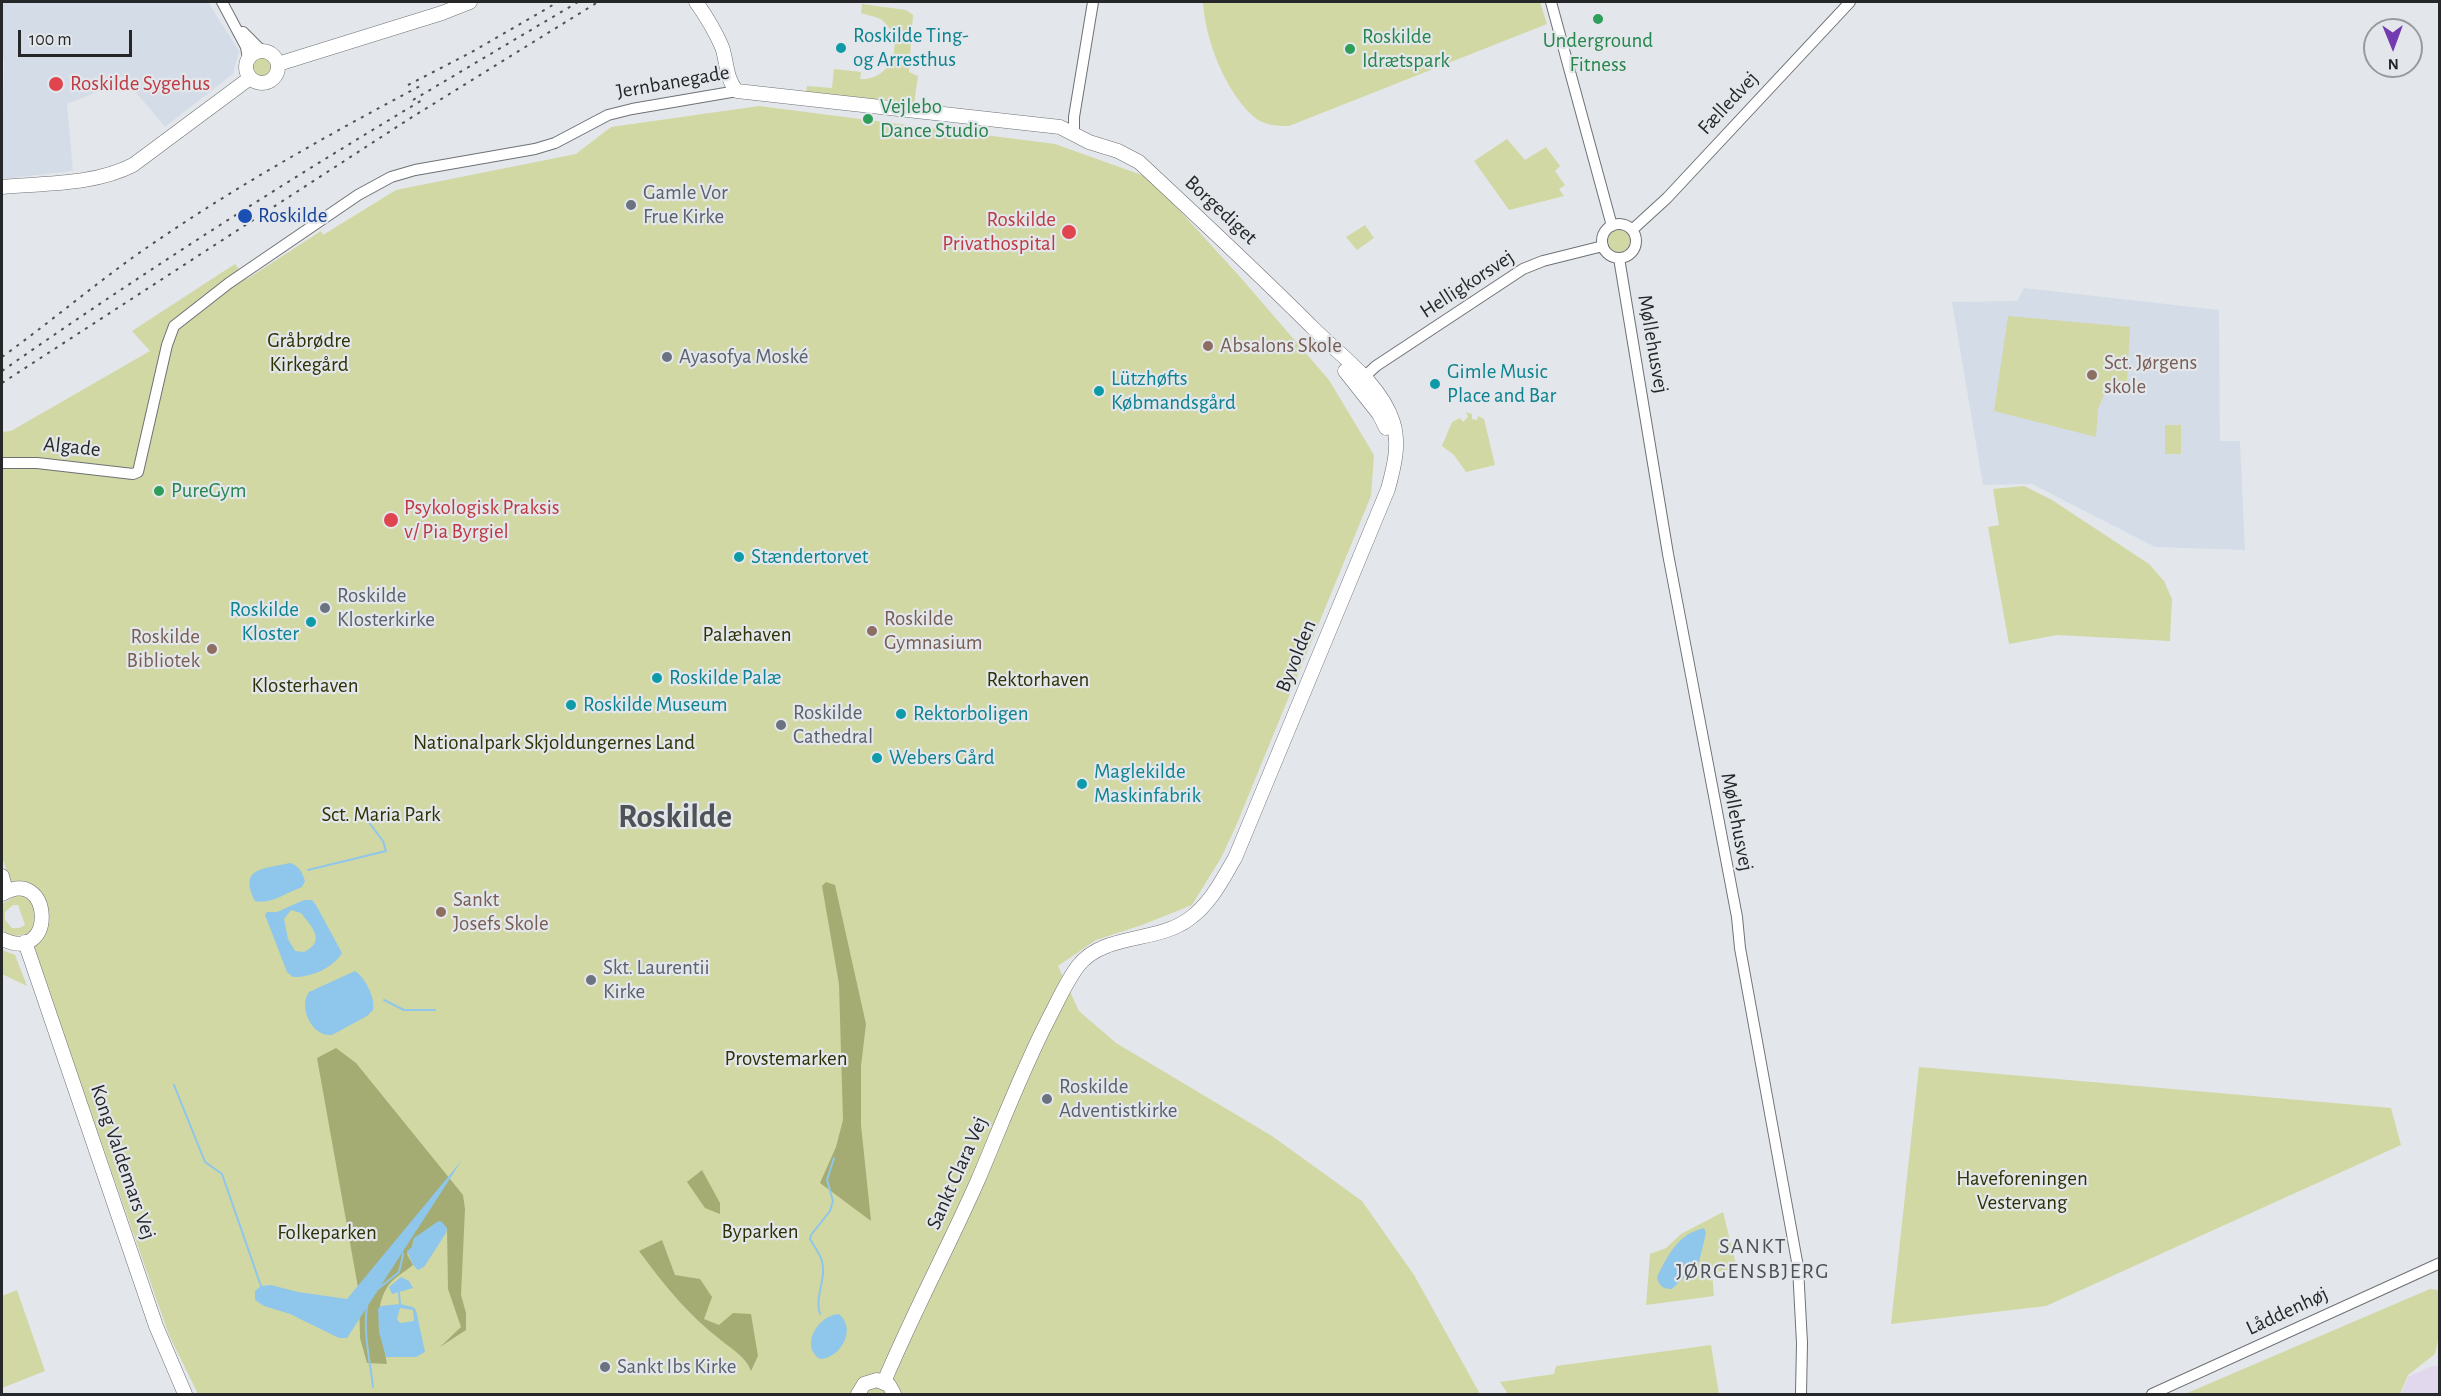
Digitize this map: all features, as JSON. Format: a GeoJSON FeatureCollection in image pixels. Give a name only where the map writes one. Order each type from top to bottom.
{"type":"FeatureCollection","features":[{"type":"Feature","properties":{"kind":"main road"},"geometry":{"type":"LineString","coordinates":[[278,64],[442,13],[470,2]]}},
{"type":"Feature","properties":{"kind":"main road"},"geometry":{"type":"LineString","coordinates":[[696,2],[708,19],[722,48],[731,85],[737,91]]}},
{"type":"Feature","properties":{"kind":"main road"},"geometry":{"type":"LineString","coordinates":[[262,51],[272,54],[278,64],[276,76],[269,82],[257,83],[246,71],[248,59],[255,52],[262,51]]}},
{"type":"Feature","properties":{"kind":"main road"},"geometry":{"type":"LineString","coordinates":[[2,187],[97,177],[122,171],[250,78]]}},
{"type":"Feature","properties":{"kind":"main road","name":"Jernbanegade"},"geometry":{"type":"LineString","coordinates":[[737,91],[1046,124],[1074,132]]}},
{"type":"Feature","properties":{"kind":"main road","name":"Borgediget"},"geometry":{"type":"LineString","coordinates":[[1074,132],[1089,142],[1123,153],[1139,162],[1255,270],[1325,340],[1360,381]]}},
{"type":"Feature","properties":{"kind":"main road","name":"Byvolden"},"geometry":{"type":"LineString","coordinates":[[1068,981],[1078,966],[1109,945],[1164,932],[1189,919],[1205,905],[1235,858],[1388,489],[1397,444],[1392,420],[1384,403],[1360,381]]}},
{"type":"Feature","properties":{"kind":"main road"},"geometry":{"type":"LineString","coordinates":[[2,876],[4,892],[27,891],[39,901],[43,909],[41,927],[32,938],[25,942],[9,942],[2,939]]}},
{"type":"Feature","properties":{"kind":"main road","name":"Kong Valdemars Vej"},"geometry":{"type":"LineString","coordinates":[[25,942],[156,1326],[185,1395]]}},
{"type":"Feature","properties":{"kind":"main road","name":"Sankt Clara Vej"},"geometry":{"type":"LineString","coordinates":[[884,1382],[965,1210],[1042,1032],[1068,981]]}},
{"type":"Feature","properties":{"kind":"main road"},"geometry":{"type":"LineString","coordinates":[[858,1395],[861,1387],[869,1381],[884,1382],[889,1385],[894,1395]]}},
{"type":"Feature","properties":{"kind":"street"},"geometry":{"type":"LineString","coordinates":[[222,2],[247,50],[248,59]]}},
{"type":"Feature","properties":{"kind":"street"},"geometry":{"type":"LineString","coordinates":[[1074,132],[1074,114],[1093,2]]}},
{"type":"Feature","properties":{"kind":"street"},"geometry":{"type":"LineString","coordinates":[[1551,2],[1612,226]]}},
{"type":"Feature","properties":{"kind":"street","name":"Fælledvej"},"geometry":{"type":"LineString","coordinates":[[1632,230],[1667,198],[1850,2]]}},
{"type":"Feature","properties":{"kind":"street"},"geometry":{"type":"LineString","coordinates":[[233,20],[254,46],[262,51]]}},
{"type":"Feature","properties":{"kind":"street","name":"Jernbanegade"},"geometry":{"type":"LineString","coordinates":[[138,472],[167,345],[174,326],[229,283],[358,195],[391,177],[415,170],[535,149],[555,143],[608,116],[632,109],[737,91]]}},
{"type":"Feature","properties":{"kind":"street"},"geometry":{"type":"LineString","coordinates":[[1623,224],[1632,230],[1636,238],[1635,248],[1629,255],[1619,258],[1610,254],[1604,246],[1604,234],[1612,226],[1623,224]]}},
{"type":"Feature","properties":{"kind":"street","name":"Helligkorsvej"},"geometry":{"type":"LineString","coordinates":[[1360,381],[1376,366],[1523,268],[1604,246]]}},
{"type":"Feature","properties":{"kind":"street","name":"Møllehusvej"},"geometry":{"type":"LineString","coordinates":[[1619,258],[1668,554],[1737,917],[1740,948],[1796,1254],[1801,1307],[1801,1395]]}},
{"type":"Feature","properties":{"kind":"street","name":"Algade"},"geometry":{"type":"LineString","coordinates":[[2,462],[37,463],[133,474],[138,472]]}},
{"type":"Feature","properties":{"kind":"street","name":"Låddenhøj"},"geometry":{"type":"LineString","coordinates":[[2152,1395],[2439,1263]]}},
{"type":"Feature","properties":{"kind":"shaded area","name":"Roskilde Sygehus"},"geometry":{"type":"Polygon","coordinates":[[[2,2],[208,2],[239,51],[233,74],[165,127],[122,76],[97,92],[67,104],[73,171],[2,179],[4,59],[2,56],[2,2]]]}},
{"type":"Feature","properties":{"kind":"shaded area","name":"Sct. Jørgens skole"},"geometry":{"type":"Polygon","coordinates":[[[2024,288],[2219,310],[2220,441],[2240,441],[2245,550],[2155,547],[2032,484],[1983,485],[1952,302],[2017,301],[2024,288]]]}},
{"type":"Feature","properties":{"kind":"shaded area"},"geometry":{"type":"Polygon","coordinates":[[[2432,1366],[2439,1366],[2439,1394],[2401,1394],[2408,1377],[2432,1366]]]}},
{"type":"Feature","properties":{"kind":"green space","name":"Roskilde Idrætspark"},"geometry":{"type":"Polygon","coordinates":[[[1203,2],[1540,2],[1547,24],[1289,126],[1280,126],[1257,119],[1243,105],[1225,79],[1212,48],[1203,2]]]}},
{"type":"Feature","properties":{"kind":"green space"},"geometry":{"type":"Polygon","coordinates":[[[862,4],[906,10],[913,15],[909,72],[918,76],[914,104],[806,93],[807,86],[832,88],[834,69],[861,72],[860,79],[880,74],[887,67],[892,59],[894,39],[881,19],[861,13],[862,4]]]}},
{"type":"Feature","properties":{"kind":"green space"},"geometry":{"type":"Polygon","coordinates":[[[262,56],[272,63],[273,67],[266,77],[262,78],[252,71],[251,67],[258,57],[262,56]]]}},
{"type":"Feature","properties":{"kind":"green space","name":"Nationalpark Skjoldungernes Land"},"geometry":{"type":"Polygon","coordinates":[[[759,106],[1055,144],[1150,178],[1329,380],[1374,455],[1371,496],[1236,826],[1221,858],[1192,905],[1096,940],[1058,966],[1079,1011],[1116,1043],[1272,1136],[1362,1201],[1414,1275],[1480,1394],[198,1394],[169,1335],[28,933],[14,936],[2,929],[2,904],[15,896],[2,857],[2,432],[11,431],[150,351],[132,331],[235,264],[247,279],[321,231],[323,235],[396,190],[576,154],[611,127],[759,106]],[[13,905],[5,912],[5,920],[12,928],[25,925],[18,905],[13,905]]]}},
{"type":"Feature","properties":{"kind":"green space"},"geometry":{"type":"Polygon","coordinates":[[[1507,139],[1525,160],[1546,147],[1560,166],[1555,171],[1565,185],[1559,189],[1564,196],[1509,210],[1474,161],[1507,139]]]}},
{"type":"Feature","properties":{"kind":"green space"},"geometry":{"type":"Polygon","coordinates":[[[1365,225],[1374,238],[1357,250],[1346,237],[1365,225]]]}},
{"type":"Feature","properties":{"kind":"green space"},"geometry":{"type":"Polygon","coordinates":[[[1619,230],[1627,233],[1630,241],[1627,249],[1619,252],[1611,249],[1608,241],[1611,233],[1619,230]]]}},
{"type":"Feature","properties":{"kind":"green space"},"geometry":{"type":"Polygon","coordinates":[[[2008,316],[2130,327],[2127,383],[2107,388],[2098,409],[2096,437],[1994,411],[2008,316]]]}},
{"type":"Feature","properties":{"kind":"green space"},"geometry":{"type":"Polygon","coordinates":[[[1466,412],[1472,414],[1472,419],[1477,420],[1478,416],[1484,419],[1495,465],[1466,472],[1454,455],[1442,446],[1452,422],[1460,418],[1463,422],[1468,417],[1466,412]]]}},
{"type":"Feature","properties":{"kind":"green space"},"geometry":{"type":"Polygon","coordinates":[[[2165,425],[2181,425],[2181,454],[2165,454],[2165,425]]]}},
{"type":"Feature","properties":{"kind":"green space"},"geometry":{"type":"Polygon","coordinates":[[[2024,486],[2052,500],[2149,564],[2164,581],[2172,599],[2170,641],[2057,635],[2009,644],[1988,527],[1999,525],[1993,489],[2024,486]]]}},
{"type":"Feature","properties":{"kind":"green space"},"geometry":{"type":"Polygon","coordinates":[[[826,882],[835,885],[866,1024],[861,1066],[861,1125],[871,1221],[820,1183],[836,1147],[843,1120],[839,984],[822,886],[826,882]]]}},
{"type":"Feature","properties":{"kind":"green space"},"geometry":{"type":"Polygon","coordinates":[[[2,950],[15,955],[27,986],[2,974],[2,950]]]}},
{"type":"Feature","properties":{"kind":"green space"},"geometry":{"type":"Polygon","coordinates":[[[336,1048],[356,1063],[463,1195],[465,1209],[461,1295],[466,1313],[466,1330],[440,1347],[461,1327],[448,1289],[447,1228],[413,1241],[407,1254],[413,1265],[390,1283],[383,1296],[379,1315],[387,1364],[367,1363],[360,1338],[359,1293],[317,1058],[336,1048]]]}},
{"type":"Feature","properties":{"kind":"green space","name":"Haveforeningen Vestervang"},"geometry":{"type":"Polygon","coordinates":[[[1919,1067],[2391,1108],[2401,1145],[2046,1306],[1891,1324],[1919,1067]]]}},
{"type":"Feature","properties":{"kind":"green space"},"geometry":{"type":"Polygon","coordinates":[[[702,1170],[720,1203],[720,1214],[705,1208],[687,1182],[702,1170]]]}},
{"type":"Feature","properties":{"kind":"green space"},"geometry":{"type":"Polygon","coordinates":[[[1723,1212],[1737,1268],[1712,1273],[1714,1296],[1646,1305],[1650,1254],[1666,1248],[1681,1234],[1723,1212]]]}},
{"type":"Feature","properties":{"kind":"green space"},"geometry":{"type":"Polygon","coordinates":[[[662,1240],[675,1275],[700,1279],[712,1297],[704,1319],[719,1325],[733,1313],[751,1314],[758,1356],[751,1371],[743,1358],[687,1310],[639,1251],[662,1240]]]}},
{"type":"Feature","properties":{"kind":"green space"},"geometry":{"type":"Polygon","coordinates":[[[2430,1289],[2439,1290],[2439,1336],[2435,1354],[2408,1375],[2400,1394],[2185,1394],[2430,1289]]]}},
{"type":"Feature","properties":{"kind":"green space"},"geometry":{"type":"Polygon","coordinates":[[[17,1290],[45,1371],[2,1388],[2,1296],[17,1290]]]}},
{"type":"Feature","properties":{"kind":"green space"},"geometry":{"type":"Polygon","coordinates":[[[1711,1345],[1719,1394],[1508,1394],[1500,1382],[1554,1374],[1556,1366],[1711,1345]]]}},
{"type":"Feature","properties":{"kind":"water"},"geometry":{"type":"Polygon","coordinates":[[[290,863],[298,867],[303,874],[305,881],[302,887],[273,900],[255,901],[250,882],[252,876],[263,869],[290,863]]]}},
{"type":"Feature","properties":{"kind":"water"},"geometry":{"type":"Polygon","coordinates":[[[304,900],[312,900],[342,953],[333,963],[320,971],[307,976],[293,977],[287,972],[265,915],[267,912],[277,912],[304,900]],[[291,910],[284,919],[288,939],[295,951],[304,952],[311,948],[316,938],[301,913],[291,910]]]}},
{"type":"Feature","properties":{"kind":"water"},"geometry":{"type":"Polygon","coordinates":[[[355,971],[369,989],[373,1000],[373,1010],[367,1016],[332,1035],[318,1031],[306,1013],[306,999],[309,992],[355,971]]]}},
{"type":"Feature","properties":{"kind":"water"},"geometry":{"type":"Polygon","coordinates":[[[462,1160],[347,1338],[339,1338],[255,1300],[255,1291],[261,1286],[271,1285],[298,1292],[347,1299],[462,1160]]]}},
{"type":"Feature","properties":{"kind":"water"},"geometry":{"type":"Polygon","coordinates":[[[441,1221],[447,1228],[446,1233],[424,1267],[418,1270],[413,1265],[407,1251],[412,1247],[414,1238],[441,1221]]]}},
{"type":"Feature","properties":{"kind":"water"},"geometry":{"type":"Polygon","coordinates":[[[1704,1228],[1706,1233],[1699,1262],[1672,1289],[1662,1286],[1657,1277],[1670,1253],[1687,1235],[1704,1228]]]}},
{"type":"Feature","properties":{"kind":"water"},"geometry":{"type":"Polygon","coordinates":[[[401,1277],[409,1281],[413,1288],[392,1294],[389,1287],[401,1277]]]}},
{"type":"Feature","properties":{"kind":"water"},"geometry":{"type":"Polygon","coordinates":[[[400,1304],[416,1310],[425,1352],[416,1357],[386,1357],[379,1332],[378,1309],[381,1306],[400,1304]],[[400,1308],[397,1319],[400,1323],[414,1321],[413,1310],[400,1308]]]}},
{"type":"Feature","properties":{"kind":"water"},"geometry":{"type":"Polygon","coordinates":[[[839,1314],[847,1327],[844,1342],[834,1354],[820,1359],[811,1346],[814,1332],[825,1319],[839,1314]]]}},
{"type":"Feature","properties":{"kind":"waterway"},"geometry":{"type":"LineString","coordinates":[[308,870],[386,851],[383,841],[364,816]]}},
{"type":"Feature","properties":{"kind":"waterway"},"geometry":{"type":"LineString","coordinates":[[384,1000],[404,1010],[435,1010]]}},
{"type":"Feature","properties":{"kind":"waterway"},"geometry":{"type":"LineString","coordinates":[[174,1085],[205,1162],[222,1174],[261,1286]]}},
{"type":"Feature","properties":{"kind":"waterway"},"geometry":{"type":"LineString","coordinates":[[820,1314],[818,1301],[823,1268],[820,1256],[810,1239],[830,1211],[833,1201],[827,1180],[834,1158]]}},
{"type":"Feature","properties":{"kind":"waterway"},"geometry":{"type":"LineString","coordinates":[[378,1289],[399,1272],[402,1252]]}},
{"type":"Feature","properties":{"kind":"waterway"},"geometry":{"type":"LineString","coordinates":[[399,1293],[400,1304]]}},
{"type":"Feature","properties":{"kind":"waterway"},"geometry":{"type":"LineString","coordinates":[[367,1306],[366,1337],[373,1387]]}},
{"type":"Feature","properties":{"kind":"railway"},"geometry":{"type":"LineString","coordinates":[[408,85],[470,53],[558,2]]}},
{"type":"Feature","properties":{"kind":"railway"},"geometry":{"type":"LineString","coordinates":[[413,100],[578,2]]}},
{"type":"Feature","properties":{"kind":"railway"},"geometry":{"type":"LineString","coordinates":[[2,383],[409,119],[598,2]]}},
{"type":"Feature","properties":{"kind":"railway"},"geometry":{"type":"LineString","coordinates":[[2,357],[132,258],[202,211],[311,146],[422,85]]}},
{"type":"Feature","properties":{"kind":"railway"},"geometry":{"type":"LineString","coordinates":[[2,371],[210,231],[424,99]]}},
{"type":"Feature","properties":{"kind":"place","name":"Underground Fitness"},"geometry":{"type":"Point","coordinates":[1598,19]}},
{"type":"Feature","properties":{"kind":"place","name":"Roskilde Ting- og Arresthus"},"geometry":{"type":"Point","coordinates":[841,48]}},
{"type":"Feature","properties":{"kind":"place","name":"Roskilde Idrætspark"},"geometry":{"type":"Point","coordinates":[1350,49]}},
{"type":"Feature","properties":{"kind":"place","name":"Roskilde Sygehus"},"geometry":{"type":"Point","coordinates":[56,84]}},
{"type":"Feature","properties":{"kind":"place","name":"Vejlebo Dance Studio"},"geometry":{"type":"Point","coordinates":[868,119]}},
{"type":"Feature","properties":{"kind":"place","name":"Gamle Vor Frue Kirke"},"geometry":{"type":"Point","coordinates":[631,205]}},
{"type":"Feature","properties":{"kind":"place","name":"Roskilde"},"geometry":{"type":"Point","coordinates":[245,216]}},
{"type":"Feature","properties":{"kind":"place","name":"Roskilde Privathospital"},"geometry":{"type":"Point","coordinates":[1069,232]}},
{"type":"Feature","properties":{"kind":"place","name":"Absalons Skole"},"geometry":{"type":"Point","coordinates":[1208,346]}},
{"type":"Feature","properties":{"kind":"place","name":"Ayasofya Moské"},"geometry":{"type":"Point","coordinates":[667,357]}},
{"type":"Feature","properties":{"kind":"place","name":"Sct. Jørgens skole"},"geometry":{"type":"Point","coordinates":[2092,375]}},
{"type":"Feature","properties":{"kind":"place","name":"Gimle Music Place and Bar"},"geometry":{"type":"Point","coordinates":[1435,384]}},
{"type":"Feature","properties":{"kind":"place","name":"Lützhøfts Købmandsgård"},"geometry":{"type":"Point","coordinates":[1099,391]}},
{"type":"Feature","properties":{"kind":"place","name":"PureGym"},"geometry":{"type":"Point","coordinates":[159,491]}},
{"type":"Feature","properties":{"kind":"place","name":"Psykologisk Praksis v/ Pia Byrgiel"},"geometry":{"type":"Point","coordinates":[391,520]}},
{"type":"Feature","properties":{"kind":"place","name":"Stændertorvet"},"geometry":{"type":"Point","coordinates":[739,557]}},
{"type":"Feature","properties":{"kind":"place","name":"Roskilde Klosterkirke"},"geometry":{"type":"Point","coordinates":[325,608]}},
{"type":"Feature","properties":{"kind":"place","name":"Roskilde Kloster"},"geometry":{"type":"Point","coordinates":[311,622]}},
{"type":"Feature","properties":{"kind":"place","name":"Roskilde Gymnasium"},"geometry":{"type":"Point","coordinates":[872,631]}},
{"type":"Feature","properties":{"kind":"place","name":"Roskilde Bibliotek"},"geometry":{"type":"Point","coordinates":[212,649]}},
{"type":"Feature","properties":{"kind":"place","name":"Roskilde Palæ"},"geometry":{"type":"Point","coordinates":[657,678]}},
{"type":"Feature","properties":{"kind":"place","name":"Roskilde Museum"},"geometry":{"type":"Point","coordinates":[571,705]}},
{"type":"Feature","properties":{"kind":"place","name":"Rektorboligen"},"geometry":{"type":"Point","coordinates":[901,714]}},
{"type":"Feature","properties":{"kind":"place","name":"Roskilde Cathedral"},"geometry":{"type":"Point","coordinates":[781,725]}},
{"type":"Feature","properties":{"kind":"place","name":"Webers Gård"},"geometry":{"type":"Point","coordinates":[877,758]}},
{"type":"Feature","properties":{"kind":"place","name":"Maglekilde Maskinfabrik"},"geometry":{"type":"Point","coordinates":[1082,784]}},
{"type":"Feature","properties":{"kind":"place","name":"Sankt Josefs Skole"},"geometry":{"type":"Point","coordinates":[441,912]}},
{"type":"Feature","properties":{"kind":"place","name":"Skt. Laurentii Kirke"},"geometry":{"type":"Point","coordinates":[591,980]}},
{"type":"Feature","properties":{"kind":"place","name":"Roskilde Adventistkirke"},"geometry":{"type":"Point","coordinates":[1047,1099]}},
{"type":"Feature","properties":{"kind":"place","name":"Sankt Ibs Kirke"},"geometry":{"type":"Point","coordinates":[605,1367]}},
{"type":"Feature","properties":{"kind":"district","name":"Roskilde"},"geometry":{"type":"Point","coordinates":[675,817]}},
{"type":"Feature","properties":{"kind":"district","name":"SANKT JØRGENSBJERG"},"geometry":{"type":"Point","coordinates":[1753,1258]}},
{"type":"Feature","properties":{"kind":"park label","name":"Gråbrødre Kirkegård"},"geometry":{"type":"Point","coordinates":[309,353]}},
{"type":"Feature","properties":{"kind":"park label","name":"Palæhaven"},"geometry":{"type":"Point","coordinates":[747,635]}},
{"type":"Feature","properties":{"kind":"park label","name":"Rektorhaven"},"geometry":{"type":"Point","coordinates":[1038,680]}},
{"type":"Feature","properties":{"kind":"park label","name":"Klosterhaven"},"geometry":{"type":"Point","coordinates":[305,686]}},
{"type":"Feature","properties":{"kind":"park label","name":"Sct. Maria Park"},"geometry":{"type":"Point","coordinates":[381,815]}},
{"type":"Feature","properties":{"kind":"park label","name":"Provstemarken"},"geometry":{"type":"Point","coordinates":[786,1059]}},
{"type":"Feature","properties":{"kind":"park label","name":"Byparken"},"geometry":{"type":"Point","coordinates":[760,1232]}},
{"type":"Feature","properties":{"kind":"park label","name":"Folkeparken"},"geometry":{"type":"Point","coordinates":[327,1233]}}]}
